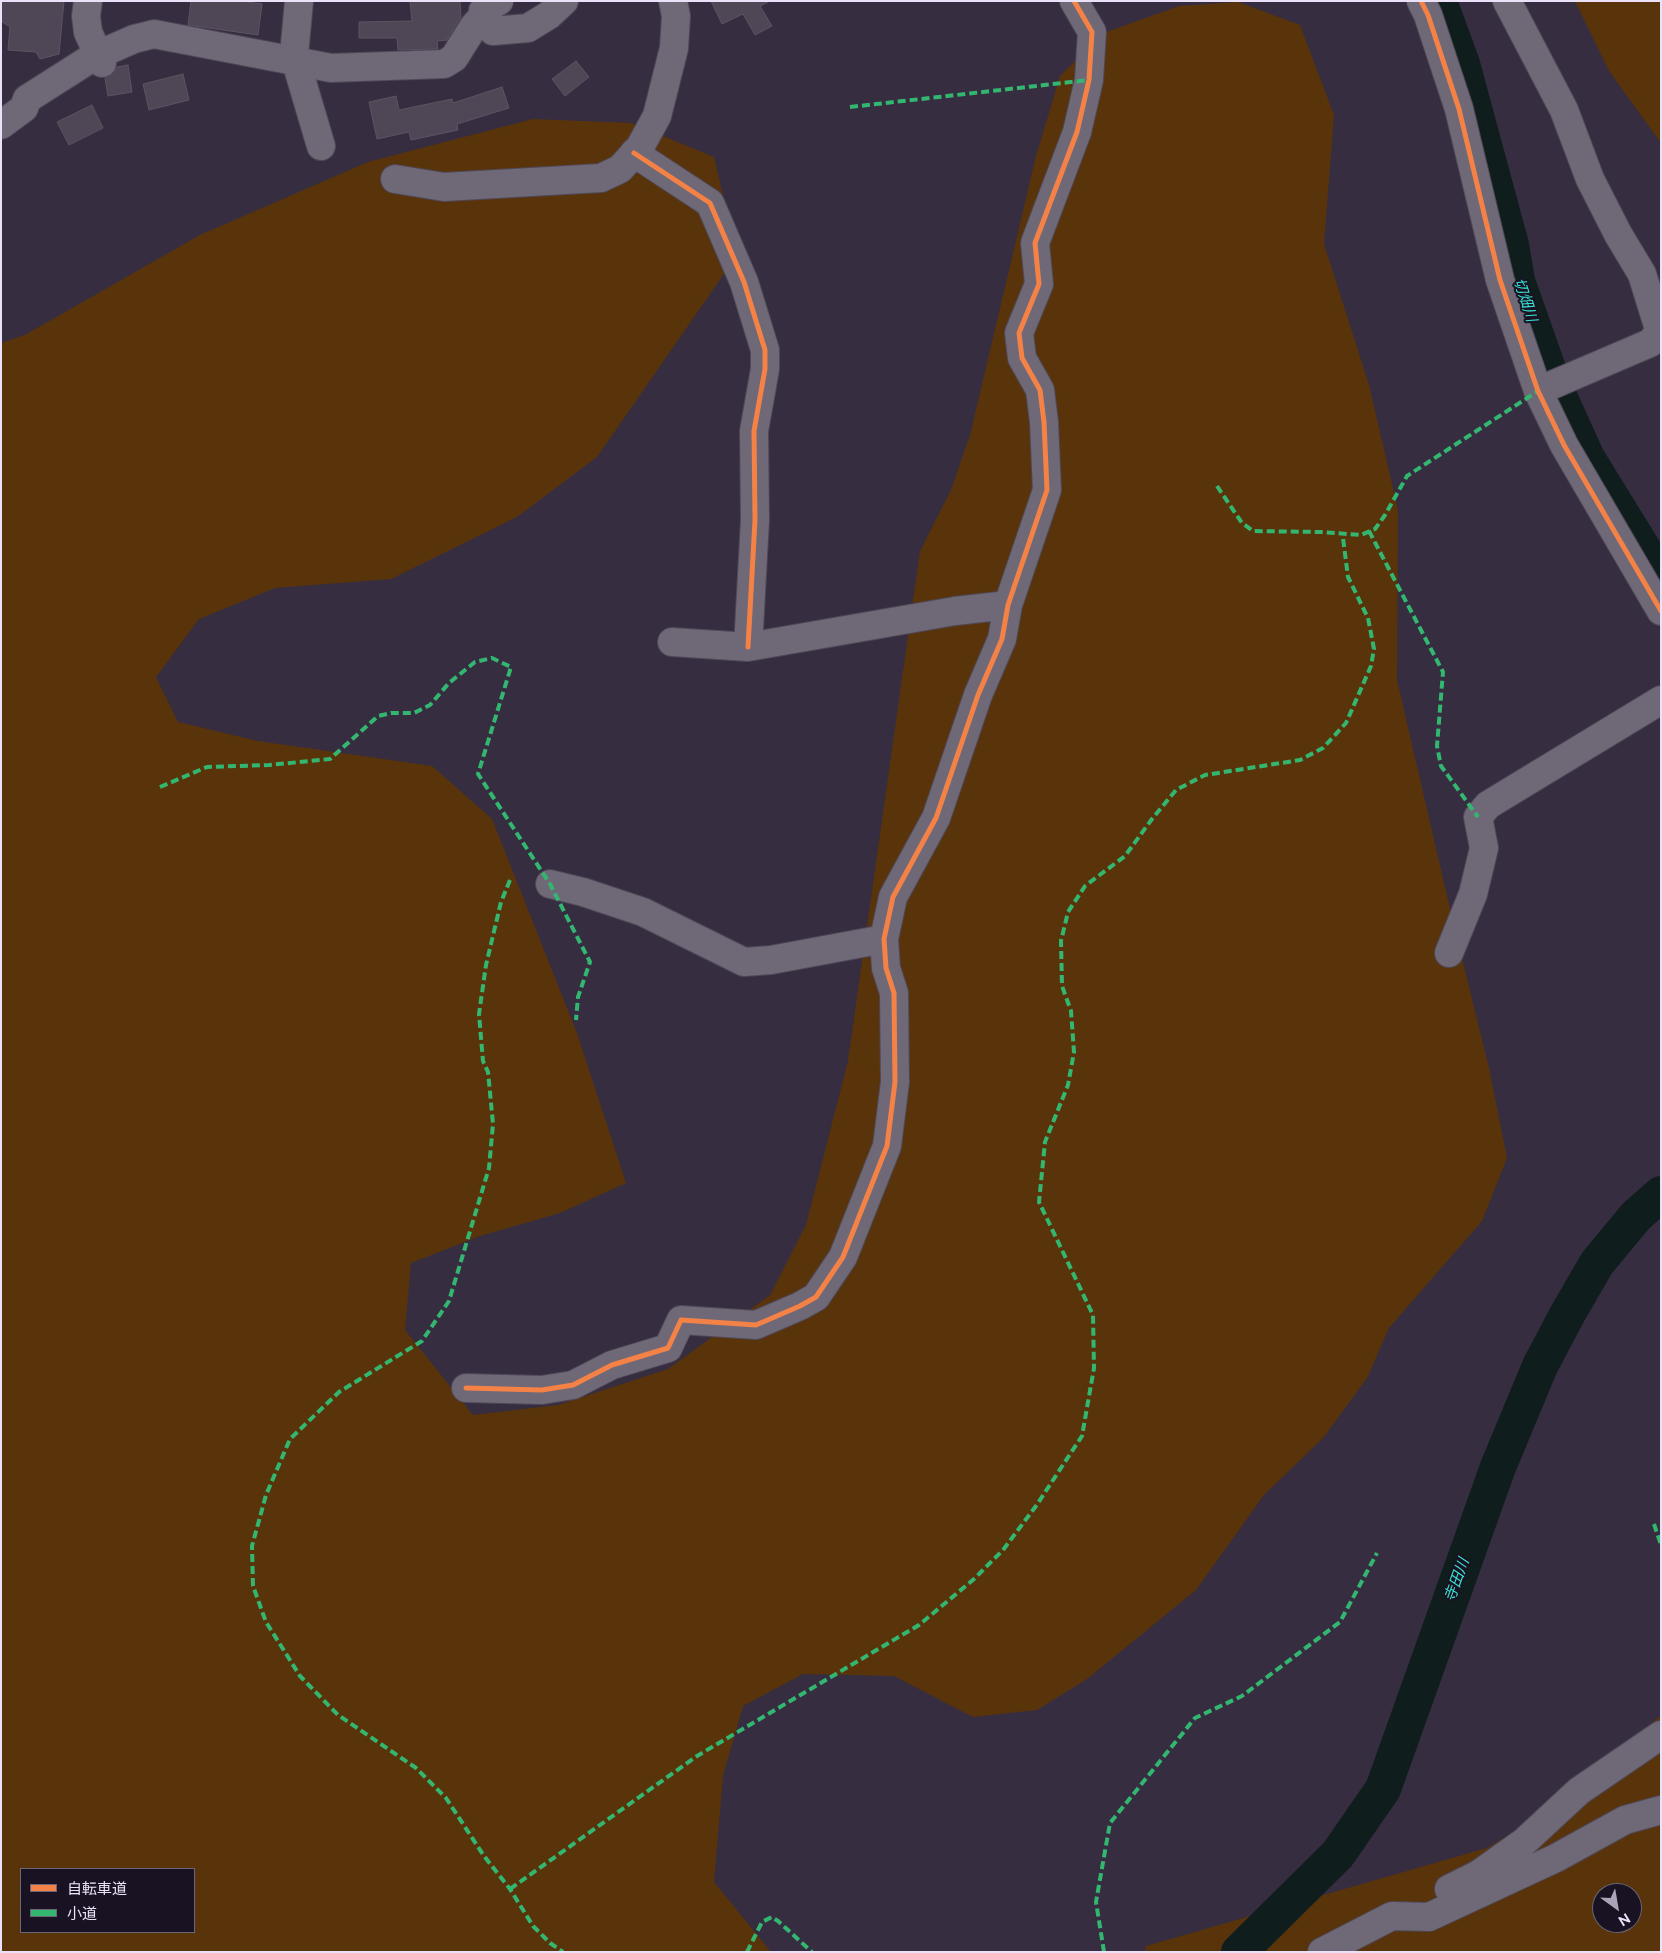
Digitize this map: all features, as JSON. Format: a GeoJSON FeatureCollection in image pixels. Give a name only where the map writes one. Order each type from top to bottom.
{"type":"FeatureCollection","features":[{"type":"Feature","properties":{"kind":"street"},"geometry":{"type":"LineString","coordinates":[[88,1],[86,16],[88,32],[100,59]]}},
{"type":"Feature","properties":{"kind":"street"},"geometry":{"type":"LineString","coordinates":[[299,1],[294,55],[321,146]]}},
{"type":"Feature","properties":{"kind":"street"},"geometry":{"type":"LineString","coordinates":[[491,8],[484,23],[492,31],[528,28],[549,16],[564,1]]}},
{"type":"Feature","properties":{"kind":"street"},"geometry":{"type":"LineString","coordinates":[[395,179],[444,187],[601,178],[620,169],[640,147],[657,116],[669,72],[675,40],[676,16],[673,1]]}},
{"type":"Feature","properties":{"kind":"street"},"geometry":{"type":"LineString","coordinates":[[466,1388],[542,1390],[573,1385],[612,1365],[668,1348],[681,1320],[756,1325],[800,1306],[816,1296],[843,1257],[887,1146],[895,1082],[894,993],[886,968],[884,940],[893,897],[936,818],[978,695],[1002,639],[1008,605],[1047,490],[1044,422],[1040,390],[1022,358],[1019,333],[1039,284],[1035,243],[1077,132],[1089,80],[1092,32],[1075,1]]}},
{"type":"Feature","properties":{"kind":"street"},"geometry":{"type":"LineString","coordinates":[[1421,1],[1428,16],[1459,109],[1500,280],[1538,391],[1564,445],[1661,611]]}},
{"type":"Feature","properties":{"kind":"street"},"geometry":{"type":"LineString","coordinates":[[1507,1],[1564,110],[1590,179],[1618,234],[1642,274],[1660,332],[1650,343],[1538,391]]}},
{"type":"Feature","properties":{"kind":"street"},"geometry":{"type":"LineString","coordinates":[[1,125],[24,108],[27,99],[134,39],[154,34],[331,68],[444,64],[454,58],[474,26],[491,8]]}},
{"type":"Feature","properties":{"kind":"street"},"geometry":{"type":"LineString","coordinates":[[634,153],[710,203],[744,282],[765,350],[765,369],[754,431],[755,520],[748,647]]}},
{"type":"Feature","properties":{"kind":"street"},"geometry":{"type":"LineString","coordinates":[[672,642],[748,647],[955,611],[1008,605]]}},
{"type":"Feature","properties":{"kind":"street"},"geometry":{"type":"LineString","coordinates":[[1449,953],[1473,894],[1484,848],[1478,817],[1488,805],[1661,700]]}},
{"type":"Feature","properties":{"kind":"street"},"geometry":{"type":"LineString","coordinates":[[550,884],[583,892],[644,912],[744,962],[771,960],[884,940]]}},
{"type":"Feature","properties":{"kind":"street"},"geometry":{"type":"LineString","coordinates":[[1322,1952],[1478,1874],[1524,1842],[1579,1790],[1661,1735]]}},
{"type":"Feature","properties":{"kind":"street"},"geometry":{"type":"LineString","coordinates":[[1392,1916],[1429,1917],[1556,1858],[1625,1820],[1661,1810]]}},
{"type":"Feature","properties":{"kind":"shaded area"},"geometry":{"type":"Polygon","coordinates":[[[1575,1],[1661,1],[1661,143],[1609,71],[1575,1]]]}},
{"type":"Feature","properties":{"kind":"shaded area"},"geometry":{"type":"Polygon","coordinates":[[[1238,2],[1300,25],[1334,115],[1324,244],[1369,385],[1398,510],[1397,680],[1489,1068],[1507,1158],[1482,1221],[1389,1328],[1367,1378],[1324,1437],[1264,1495],[1196,1590],[1087,1679],[1037,1710],[973,1717],[894,1676],[803,1674],[743,1706],[723,1776],[714,1882],[771,1952],[1,1952],[1,343],[25,335],[200,235],[368,162],[533,119],[631,123],[714,157],[737,255],[597,457],[517,517],[391,579],[275,588],[199,619],[156,677],[178,722],[258,741],[432,766],[492,819],[577,1033],[626,1183],[560,1213],[480,1236],[411,1263],[405,1330],[473,1415],[558,1405],[668,1369],[770,1295],[806,1225],[848,1061],[920,551],[951,490],[970,435],[1036,156],[1060,76],[1104,33],[1179,6],[1238,2]]]}},
{"type":"Feature","properties":{"kind":"shaded area"},"geometry":{"type":"Polygon","coordinates":[[[1661,1715],[1661,1952],[1145,1952],[1146,1946],[1487,1848],[1565,1800],[1661,1715]]]}},
{"type":"Feature","properties":{"kind":"building"},"geometry":{"type":"Polygon","coordinates":[[[1,1],[64,1],[59,54],[40,59],[36,52],[8,50],[10,27],[1,21],[1,1]]]}},
{"type":"Feature","properties":{"kind":"building"},"geometry":{"type":"Polygon","coordinates":[[[191,1],[240,1],[262,4],[258,35],[188,25],[191,1]]]}},
{"type":"Feature","properties":{"kind":"building"},"geometry":{"type":"Polygon","coordinates":[[[410,1],[460,1],[461,17],[447,40],[437,41],[438,49],[398,50],[397,38],[359,38],[359,22],[412,21],[410,1]]]}},
{"type":"Feature","properties":{"kind":"building"},"geometry":{"type":"Polygon","coordinates":[[[711,1],[770,1],[760,6],[772,26],[755,35],[743,14],[722,24],[711,1]]]}},
{"type":"Feature","properties":{"kind":"building"},"geometry":{"type":"Polygon","coordinates":[[[576,61],[589,77],[565,96],[552,79],[576,61]]]}},
{"type":"Feature","properties":{"kind":"building"},"geometry":{"type":"Polygon","coordinates":[[[128,65],[132,92],[108,96],[105,78],[114,72],[117,67],[128,65]]]}},
{"type":"Feature","properties":{"kind":"building"},"geometry":{"type":"Polygon","coordinates":[[[183,74],[189,100],[149,110],[143,84],[183,74]]]}},
{"type":"Feature","properties":{"kind":"building"},"geometry":{"type":"Polygon","coordinates":[[[502,87],[509,108],[457,124],[458,130],[411,140],[409,132],[377,139],[369,102],[396,96],[399,110],[452,99],[453,103],[502,87]]]}},
{"type":"Feature","properties":{"kind":"building"},"geometry":{"type":"Polygon","coordinates":[[[92,105],[103,128],[69,145],[57,122],[92,105]]]}},
{"type":"Feature","properties":{"kind":"waterway","name":"切畑川"},"geometry":{"type":"LineString","coordinates":[[1439,1],[1462,64],[1511,245],[1517,281],[1553,383],[1587,458],[1661,578]]}},
{"type":"Feature","properties":{"kind":"waterway","name":"寺田川"},"geometry":{"type":"LineString","coordinates":[[1239,1952],[1338,1854],[1383,1789],[1498,1467],[1540,1366],[1597,1263],[1636,1216],[1661,1194]]}},
{"type":"Feature","properties":{"kind":"marked path"},"geometry":{"type":"LineString","coordinates":[[850,107],[1089,80]]}},
{"type":"Feature","properties":{"kind":"marked path"},"geometry":{"type":"LineString","coordinates":[[1217,486],[1242,523],[1253,531],[1321,532],[1361,535],[1375,529],[1407,476],[1538,391]]}},
{"type":"Feature","properties":{"kind":"marked path"},"geometry":{"type":"LineString","coordinates":[[1369,531],[1443,672],[1437,746],[1441,766],[1478,817]]}},
{"type":"Feature","properties":{"kind":"marked path"},"geometry":{"type":"LineString","coordinates":[[510,1889],[697,1756],[919,1625],[974,1579],[1003,1550],[1036,1506],[1082,1436],[1094,1368],[1093,1315],[1039,1202],[1045,1142],[1068,1085],[1074,1052],[1071,1011],[1062,986],[1061,941],[1068,912],[1085,886],[1125,856],[1176,790],[1205,775],[1300,760],[1323,748],[1346,723],[1371,666],[1374,649],[1368,618],[1348,577],[1343,538]]}},
{"type":"Feature","properties":{"kind":"marked path"},"geometry":{"type":"LineString","coordinates":[[160,787],[207,767],[269,765],[330,759],[378,716],[391,713],[414,713],[430,705],[449,683],[475,662],[492,658],[511,667],[478,774],[550,884],[590,962],[578,997],[576,1020]]}},
{"type":"Feature","properties":{"kind":"marked path"},"geometry":{"type":"LineString","coordinates":[[510,880],[501,902],[486,965],[479,1014],[483,1061],[488,1072],[493,1124],[489,1168],[449,1301],[422,1341],[339,1392],[290,1439],[266,1495],[252,1546],[253,1586],[266,1622],[300,1676],[338,1715],[416,1768],[446,1798],[484,1856],[510,1889],[533,1926],[550,1943],[563,1952]]}},
{"type":"Feature","properties":{"kind":"marked path"},"geometry":{"type":"LineString","coordinates":[[1654,1524],[1661,1545]]}},
{"type":"Feature","properties":{"kind":"marked path"},"geometry":{"type":"LineString","coordinates":[[1104,1952],[1096,1902],[1110,1823],[1195,1718],[1242,1696],[1340,1622],[1377,1553]]}},
{"type":"Feature","properties":{"kind":"marked path"},"geometry":{"type":"LineString","coordinates":[[747,1952],[762,1922],[772,1917],[812,1952]]}},
{"type":"Feature","properties":{"kind":"cycle path"},"geometry":{"type":"LineString","coordinates":[[466,1388],[542,1390],[573,1385],[612,1365],[668,1348],[681,1320],[756,1325],[816,1297],[843,1257],[887,1146],[895,1082],[894,993],[886,968],[884,939],[893,897],[936,818],[978,695],[1002,639],[1008,605],[1047,490],[1044,422],[1040,390],[1022,358],[1019,333],[1039,284],[1035,243],[1077,132],[1089,80],[1092,32],[1074,1]]}},
{"type":"Feature","properties":{"kind":"cycle path"},"geometry":{"type":"LineString","coordinates":[[1421,1],[1428,15],[1459,109],[1500,280],[1538,391],[1564,445],[1661,611]]}},
{"type":"Feature","properties":{"kind":"cycle path"},"geometry":{"type":"LineString","coordinates":[[634,153],[710,203],[744,282],[765,350],[765,369],[754,431],[755,520],[748,647]]}}]}
